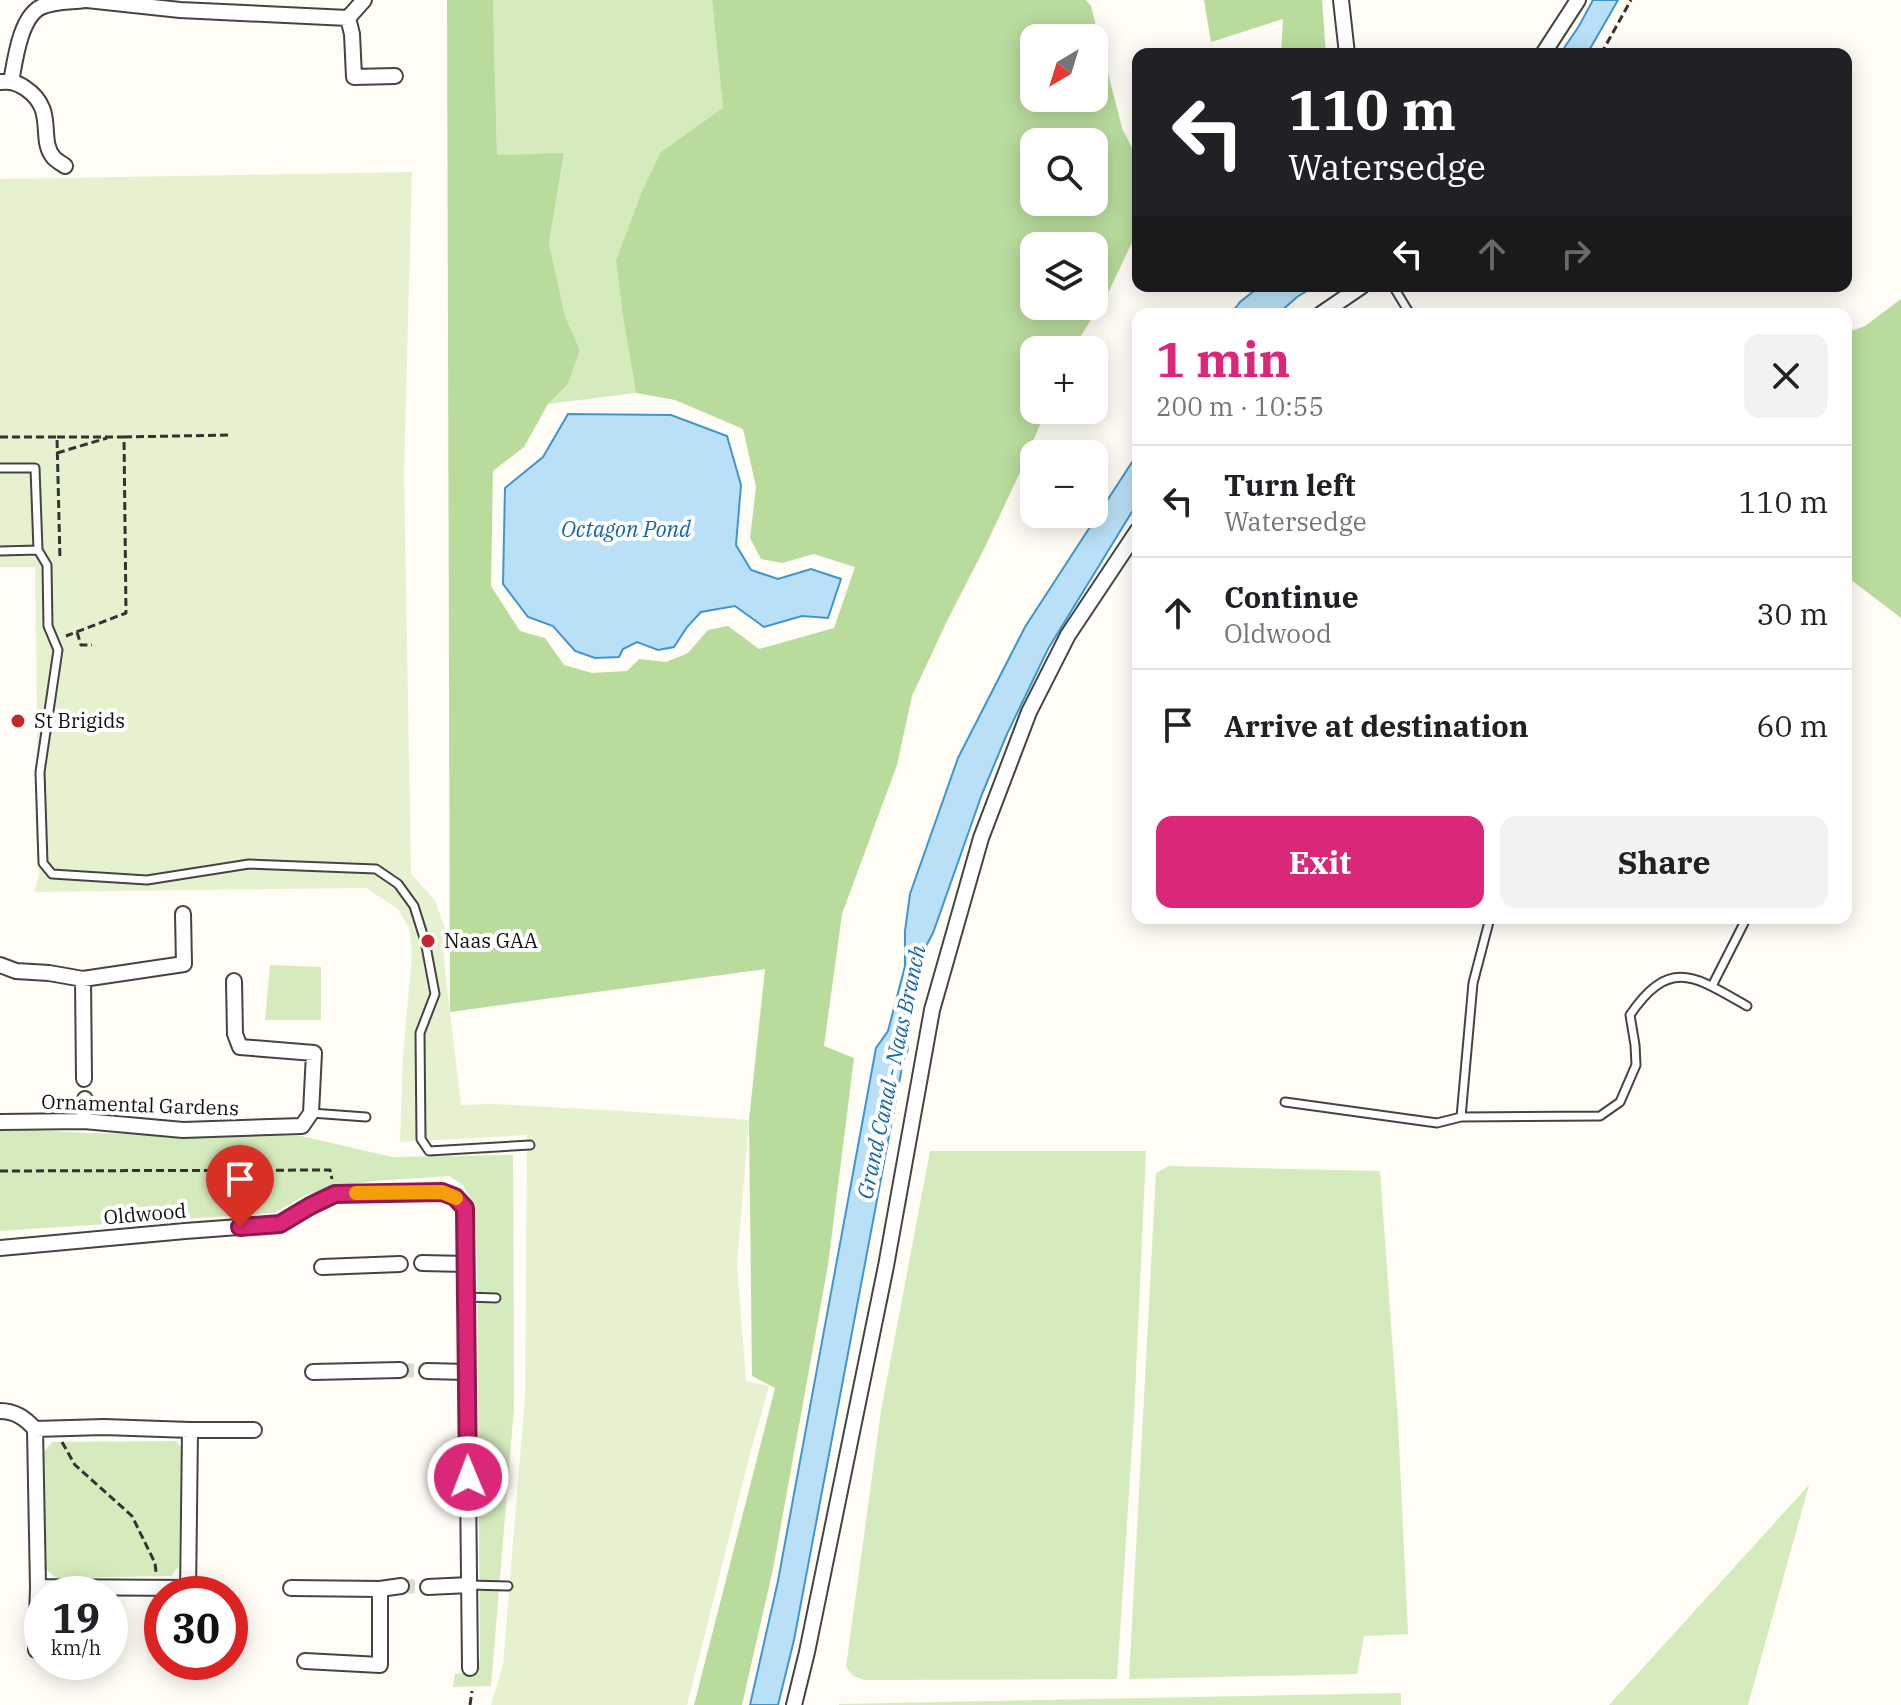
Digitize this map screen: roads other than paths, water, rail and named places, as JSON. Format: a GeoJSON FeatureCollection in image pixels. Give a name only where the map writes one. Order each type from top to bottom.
{"type":"FeatureCollection","features":[{"type":"Feature","properties":{"kind":"street"},"geometry":{"type":"LineString","coordinates":[[65,166],[54,158],[48,148],[42,105],[32,93],[17,83],[5,82],[25,25],[37,8],[86,0],[348,18]]}},
{"type":"Feature","properties":{"kind":"street"},"geometry":{"type":"LineString","coordinates":[[348,18],[364,0]]}},
{"type":"Feature","properties":{"kind":"street"},"geometry":{"type":"LineString","coordinates":[[1341,0],[1346,48]]}},
{"type":"Feature","properties":{"kind":"street"},"geometry":{"type":"LineString","coordinates":[[1547,48],[1578,0]]}},
{"type":"Feature","properties":{"kind":"street"},"geometry":{"type":"LineString","coordinates":[[348,18],[354,77],[395,76]]}},
{"type":"Feature","properties":{"kind":"street"},"geometry":{"type":"LineString","coordinates":[[1330,308],[1353,292]]}},
{"type":"Feature","properties":{"kind":"street"},"geometry":{"type":"LineString","coordinates":[[794,1705],[883,1281],[932,1010],[981,838],[1029,712],[1068,635],[1132,539]]}},
{"type":"Feature","properties":{"kind":"street"},"geometry":{"type":"LineString","coordinates":[[0,965],[16,971],[83,979],[184,964],[183,914]]}},
{"type":"Feature","properties":{"kind":"street"},"geometry":{"type":"LineString","coordinates":[[83,979],[84,1079]]}},
{"type":"Feature","properties":{"kind":"street"},"geometry":{"type":"LineString","coordinates":[[234,981],[235,1034],[240,1047],[314,1053],[311,1113]]}},
{"type":"Feature","properties":{"kind":"street"},"geometry":{"type":"LineString","coordinates":[[84,1121],[85,1099]]}},
{"type":"Feature","properties":{"kind":"street","name":"Ornamental Gardens"},"geometry":{"type":"LineString","coordinates":[[0,1122],[84,1121],[183,1130],[302,1126],[311,1113]]}},
{"type":"Feature","properties":{"kind":"street","name":"Oldwood"},"geometry":{"type":"LineString","coordinates":[[0,1248],[280,1224],[335,1194],[442,1192],[455,1197],[465,1208],[470,1668]]}},
{"type":"Feature","properties":{"kind":"street"},"geometry":{"type":"LineString","coordinates":[[422,1263],[466,1264]]}},
{"type":"Feature","properties":{"kind":"street"},"geometry":{"type":"LineString","coordinates":[[322,1267],[400,1264]]}},
{"type":"Feature","properties":{"kind":"street"},"geometry":{"type":"LineString","coordinates":[[313,1372],[400,1370]]}},
{"type":"Feature","properties":{"kind":"street"},"geometry":{"type":"LineString","coordinates":[[427,1371],[467,1372]]}},
{"type":"Feature","properties":{"kind":"street"},"geometry":{"type":"LineString","coordinates":[[0,1411],[24,1418],[35,1429],[38,1576]]}},
{"type":"Feature","properties":{"kind":"street"},"geometry":{"type":"LineString","coordinates":[[35,1429],[254,1430]]}},
{"type":"Feature","properties":{"kind":"street"},"geometry":{"type":"LineString","coordinates":[[188,1576],[190,1430]]}},
{"type":"Feature","properties":{"kind":"street"},"geometry":{"type":"LineString","coordinates":[[428,1587],[469,1585]]}},
{"type":"Feature","properties":{"kind":"street"},"geometry":{"type":"LineString","coordinates":[[291,1588],[380,1589],[401,1586]]}},
{"type":"Feature","properties":{"kind":"street"},"geometry":{"type":"LineString","coordinates":[[305,1661],[380,1665],[380,1589]]}},
{"type":"Feature","properties":{"kind":"lane"},"geometry":{"type":"LineString","coordinates":[[0,468],[35,468],[38,550],[47,565],[48,626],[58,650],[40,772],[43,863],[52,874],[147,880],[249,864],[376,869],[398,884],[414,906],[425,941],[435,994],[420,1033],[421,1139],[429,1151],[530,1145]]}},
{"type":"Feature","properties":{"kind":"lane"},"geometry":{"type":"LineString","coordinates":[[0,551],[38,550]]}},
{"type":"Feature","properties":{"kind":"lane"},"geometry":{"type":"LineString","coordinates":[[1461,1117],[1473,983],[1488,924]]}},
{"type":"Feature","properties":{"kind":"lane"},"geometry":{"type":"LineString","coordinates":[[1712,986],[1743,924]]}},
{"type":"Feature","properties":{"kind":"lane"},"geometry":{"type":"LineString","coordinates":[[1285,1102],[1437,1123],[1461,1117],[1600,1116],[1620,1102],[1636,1065],[1630,1015],[1642,997],[1664,981],[1681,975],[1712,986],[1747,1006]]}},
{"type":"Feature","properties":{"kind":"lane"},"geometry":{"type":"LineString","coordinates":[[311,1113],[366,1117]]}},
{"type":"Feature","properties":{"kind":"lane"},"geometry":{"type":"LineString","coordinates":[[467,1297],[496,1298]]}},
{"type":"Feature","properties":{"kind":"lane"},"geometry":{"type":"LineString","coordinates":[[469,1585],[508,1586]]}},
{"type":"Feature","properties":{"kind":"water"},"geometry":{"type":"Polygon","coordinates":[[[1593,0],[1618,0],[1590,48],[1564,48],[1593,0]]]}},
{"type":"Feature","properties":{"kind":"water"},"geometry":{"type":"Polygon","coordinates":[[[1252,292],[1305,292],[1285,308],[1236,308],[1252,292]]]}},
{"type":"Feature","properties":{"kind":"water","name":"Octagon Pond"},"geometry":{"type":"Polygon","coordinates":[[[568,414],[671,415],[727,436],[741,485],[736,545],[751,570],[778,579],[811,569],[841,579],[828,618],[802,616],[764,627],[735,606],[701,612],[674,647],[658,650],[637,642],[623,649],[619,657],[595,658],[575,651],[553,626],[528,617],[503,584],[505,488],[543,457],[568,414]]]}},
{"type":"Feature","properties":{"kind":"water","name":"Grand Canal - Naas Branch"},"geometry":{"type":"Polygon","coordinates":[[[1132,462],[1132,512],[1048,649],[1007,734],[982,794],[933,933],[918,961],[899,1032],[900,1040],[908,1045],[908,1049],[903,1062],[794,1640],[778,1705],[750,1705],[778,1581],[876,1048],[888,1031],[905,966],[905,931],[910,894],[958,758],[1025,627],[1089,528],[1108,528],[1108,499],[1132,462]]]}},
{"type":"Feature","properties":{"kind":"tunnel"},"geometry":{"type":"LineString","coordinates":[[400,1370],[427,1371]]}},
{"type":"Feature","properties":{"kind":"tunnel"},"geometry":{"type":"LineString","coordinates":[[401,1586],[428,1587]]}},
{"type":"Feature","properties":{"kind":"place","name":"St Brigids"},"geometry":{"type":"Point","coordinates":[18,721]}},
{"type":"Feature","properties":{"kind":"place","name":"Naas GAA"},"geometry":{"type":"Point","coordinates":[428,941]}}]}
